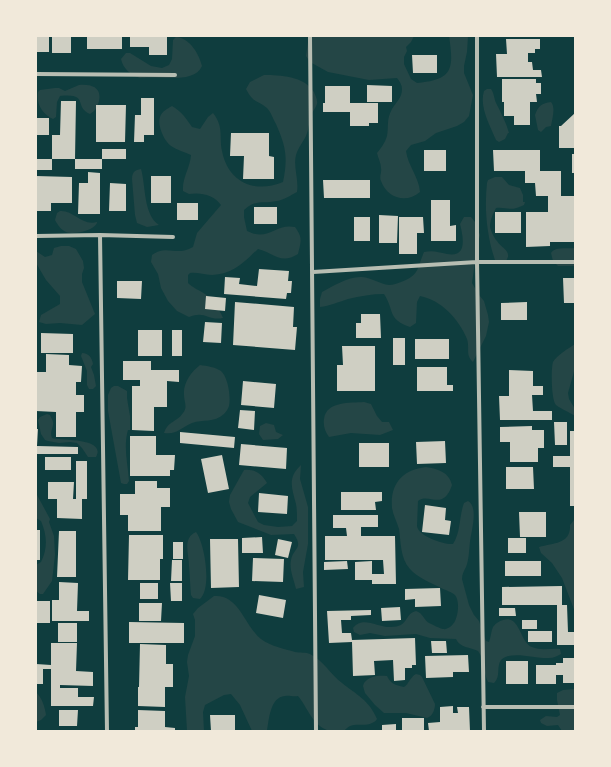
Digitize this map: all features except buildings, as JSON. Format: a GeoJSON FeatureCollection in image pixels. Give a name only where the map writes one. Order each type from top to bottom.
{"type":"FeatureCollection","features":[{"type":"Feature","properties":{"kind":"street"},"geometry":{"type":"LineString","coordinates":[[310,36],[316,731]]}},
{"type":"Feature","properties":{"kind":"street"},"geometry":{"type":"LineString","coordinates":[[477,36],[477,262],[484,731]]}},
{"type":"Feature","properties":{"kind":"street"},"geometry":{"type":"LineString","coordinates":[[36,74],[175,75]]}},
{"type":"Feature","properties":{"kind":"street"},"geometry":{"type":"LineString","coordinates":[[100,235],[107,731]]}},
{"type":"Feature","properties":{"kind":"street"},"geometry":{"type":"LineString","coordinates":[[36,236],[100,235],[173,237]]}},
{"type":"Feature","properties":{"kind":"street"},"geometry":{"type":"LineString","coordinates":[[313,272],[477,262],[575,262]]}},
{"type":"Feature","properties":{"kind":"street"},"geometry":{"type":"LineString","coordinates":[[483,707],[575,707]]}},
{"type":"Feature","properties":{"kind":"shaded area"},"geometry":{"type":"Polygon","coordinates":[[[312,36],[414,36],[406,47],[407,51],[404,57],[404,64],[411,79],[417,83],[438,79],[444,76],[451,65],[451,47],[449,36],[468,36],[464,73],[473,95],[469,116],[464,122],[457,126],[436,133],[425,141],[411,145],[406,151],[409,162],[416,176],[420,192],[415,196],[403,198],[392,195],[384,187],[380,179],[381,166],[377,153],[387,136],[390,113],[402,92],[399,81],[397,78],[369,80],[328,72],[310,62],[306,56],[308,42],[312,36]]]}},
{"type":"Feature","properties":{"kind":"shaded area"},"geometry":{"type":"Polygon","coordinates":[[[176,37],[186,40],[193,47],[201,61],[202,66],[198,72],[183,77],[174,78],[140,78],[131,73],[124,66],[121,59],[126,53],[130,53],[151,66],[162,68],[169,65],[172,59],[173,40],[176,37]]]}},
{"type":"Feature","properties":{"kind":"shaded area"},"geometry":{"type":"Polygon","coordinates":[[[264,75],[284,76],[298,80],[310,87],[314,92],[317,101],[317,105],[311,115],[308,131],[296,155],[295,164],[297,192],[285,199],[252,204],[244,210],[247,231],[255,234],[267,234],[282,227],[295,227],[301,240],[298,254],[292,257],[282,258],[258,249],[232,270],[212,275],[190,273],[188,275],[188,283],[211,299],[223,318],[218,319],[203,315],[194,315],[189,317],[177,311],[168,301],[161,288],[158,274],[151,262],[152,255],[157,252],[167,250],[182,251],[193,247],[197,233],[221,205],[215,199],[207,195],[198,193],[189,194],[183,191],[191,155],[168,144],[160,128],[159,120],[163,112],[172,106],[183,115],[192,127],[200,129],[208,117],[213,113],[220,127],[221,146],[225,162],[236,178],[244,183],[262,187],[283,182],[286,159],[284,146],[276,124],[267,108],[253,99],[246,89],[250,82],[264,75]]]}},
{"type":"Feature","properties":{"kind":"shaded area"},"geometry":{"type":"Polygon","coordinates":[[[79,85],[95,87],[99,92],[99,101],[97,106],[90,114],[82,108],[78,99],[69,96],[60,96],[57,102],[56,117],[53,119],[49,117],[41,108],[38,101],[38,92],[40,90],[59,88],[65,91],[79,85]]]}},
{"type":"Feature","properties":{"kind":"shaded area"},"geometry":{"type":"Polygon","coordinates":[[[491,89],[492,91],[509,133],[505,139],[499,142],[496,140],[484,110],[483,97],[484,91],[491,89]]]}},
{"type":"Feature","properties":{"kind":"shaded area"},"geometry":{"type":"Polygon","coordinates":[[[551,102],[553,117],[551,126],[546,127],[541,132],[538,130],[535,115],[541,106],[545,103],[551,102]]]}},
{"type":"Feature","properties":{"kind":"shaded area"},"geometry":{"type":"Polygon","coordinates":[[[141,169],[150,214],[159,225],[147,227],[137,223],[132,177],[134,172],[141,169]]]}},
{"type":"Feature","properties":{"kind":"shaded area"},"geometry":{"type":"Polygon","coordinates":[[[495,177],[502,177],[509,185],[520,188],[523,195],[523,202],[525,202],[524,205],[515,208],[496,208],[490,229],[495,238],[506,250],[508,258],[506,261],[496,263],[488,234],[486,203],[488,180],[495,177]]]}},
{"type":"Feature","properties":{"kind":"shaded area"},"geometry":{"type":"Polygon","coordinates":[[[60,211],[65,211],[86,222],[97,223],[92,228],[83,232],[69,233],[61,228],[55,220],[57,213],[60,211]]]}},
{"type":"Feature","properties":{"kind":"shaded area"},"geometry":{"type":"Polygon","coordinates":[[[464,217],[471,217],[475,222],[480,235],[472,283],[484,301],[489,322],[486,336],[473,362],[468,354],[467,339],[459,324],[442,306],[428,298],[420,296],[417,302],[416,323],[410,327],[395,318],[384,294],[357,297],[320,307],[322,292],[336,284],[352,278],[362,277],[389,285],[394,284],[412,277],[415,274],[424,252],[433,251],[447,254],[458,253],[461,249],[463,240],[460,224],[464,217]]]}},
{"type":"Feature","properties":{"kind":"shaded area"},"geometry":{"type":"Polygon","coordinates":[[[69,246],[76,249],[83,261],[84,268],[82,282],[95,314],[82,325],[60,323],[46,324],[39,322],[41,315],[60,304],[60,296],[46,280],[36,263],[36,251],[45,257],[52,255],[54,248],[69,246]]]}},
{"type":"Feature","properties":{"kind":"shaded area"},"geometry":{"type":"Polygon","coordinates":[[[575,248],[575,266],[558,266],[553,261],[551,253],[555,249],[575,248]]]}},
{"type":"Feature","properties":{"kind":"shaded area"},"geometry":{"type":"Polygon","coordinates":[[[575,344],[575,368],[568,393],[569,399],[575,409],[575,416],[560,408],[554,402],[552,391],[552,365],[563,352],[575,344]]]}},
{"type":"Feature","properties":{"kind":"shaded area"},"geometry":{"type":"Polygon","coordinates":[[[82,353],[88,355],[93,362],[91,367],[96,386],[93,389],[89,389],[87,385],[87,371],[81,356],[82,353]]]}},
{"type":"Feature","properties":{"kind":"shaded area"},"geometry":{"type":"Polygon","coordinates":[[[200,365],[211,367],[221,371],[223,374],[227,382],[229,393],[230,402],[228,409],[224,414],[216,419],[192,423],[175,432],[164,433],[168,426],[181,416],[184,411],[186,407],[184,391],[186,382],[191,374],[200,365]]]}},
{"type":"Feature","properties":{"kind":"shaded area"},"geometry":{"type":"Polygon","coordinates":[[[118,386],[127,391],[130,430],[128,430],[126,443],[129,481],[127,484],[121,483],[108,411],[108,395],[111,388],[118,386]]]}},
{"type":"Feature","properties":{"kind":"shaded area"},"geometry":{"type":"Polygon","coordinates":[[[364,402],[371,404],[382,422],[389,422],[393,430],[380,435],[351,433],[329,437],[326,433],[324,419],[329,409],[340,404],[364,402]]]}},
{"type":"Feature","properties":{"kind":"shaded area"},"geometry":{"type":"Polygon","coordinates":[[[47,414],[50,415],[53,422],[51,433],[52,438],[89,443],[95,446],[98,451],[96,457],[88,457],[77,443],[59,443],[45,440],[41,434],[38,420],[40,417],[47,414]]]}},
{"type":"Feature","properties":{"kind":"shaded area"},"geometry":{"type":"Polygon","coordinates":[[[266,423],[274,425],[276,432],[283,435],[278,439],[263,440],[259,434],[260,426],[266,423]]]}},
{"type":"Feature","properties":{"kind":"shaded area"},"geometry":{"type":"Polygon","coordinates":[[[301,465],[300,479],[308,507],[308,544],[303,572],[304,587],[296,589],[291,567],[292,556],[298,546],[297,539],[294,534],[271,535],[238,522],[229,502],[230,495],[244,470],[255,471],[263,477],[267,483],[250,497],[248,503],[258,522],[264,525],[278,527],[292,526],[297,521],[292,479],[301,465]]]}},
{"type":"Feature","properties":{"kind":"shaded area"},"geometry":{"type":"Polygon","coordinates":[[[426,467],[439,470],[446,474],[452,485],[444,498],[440,500],[427,498],[418,501],[418,530],[432,539],[453,544],[459,529],[464,503],[468,501],[473,509],[474,520],[467,564],[462,579],[469,605],[479,621],[486,641],[489,642],[492,629],[495,624],[502,620],[509,619],[513,621],[525,640],[532,647],[539,649],[560,649],[561,654],[551,658],[517,655],[505,657],[501,660],[497,678],[494,683],[488,682],[482,658],[478,651],[463,646],[456,639],[430,638],[416,634],[385,636],[370,633],[360,635],[354,632],[353,628],[361,622],[386,627],[401,625],[412,613],[416,611],[420,613],[429,623],[442,629],[452,626],[455,621],[458,601],[455,595],[420,577],[410,569],[404,560],[399,529],[392,508],[393,492],[399,480],[410,471],[426,467]]]}},
{"type":"Feature","properties":{"kind":"shaded area"},"geometry":{"type":"Polygon","coordinates":[[[36,493],[50,519],[49,522],[54,536],[55,555],[52,581],[43,594],[36,591],[36,565],[41,562],[45,552],[46,542],[45,531],[41,521],[36,518],[36,493]]]}},
{"type":"Feature","properties":{"kind":"shaded area"},"geometry":{"type":"Polygon","coordinates":[[[574,520],[575,612],[562,578],[552,563],[541,553],[539,547],[560,542],[565,539],[570,531],[570,525],[574,520]]]}},
{"type":"Feature","properties":{"kind":"shaded area"},"geometry":{"type":"Polygon","coordinates":[[[196,532],[202,546],[206,566],[206,586],[200,599],[193,598],[191,595],[187,547],[189,538],[196,532]]]}},
{"type":"Feature","properties":{"kind":"shaded area"},"geometry":{"type":"Polygon","coordinates":[[[214,596],[230,600],[261,639],[282,648],[295,652],[308,653],[315,657],[338,680],[366,702],[374,712],[377,720],[365,725],[351,726],[344,731],[330,731],[319,726],[298,696],[287,696],[280,697],[273,705],[267,731],[252,731],[240,705],[231,694],[224,695],[205,705],[203,712],[204,731],[187,731],[185,697],[189,676],[187,662],[188,655],[195,636],[195,620],[193,614],[198,608],[214,596]]]}},
{"type":"Feature","properties":{"kind":"shaded area"},"geometry":{"type":"Polygon","coordinates":[[[416,674],[422,677],[435,704],[435,708],[431,716],[427,718],[406,713],[384,713],[365,693],[363,686],[364,683],[371,677],[387,676],[394,684],[404,687],[416,674]]]}},
{"type":"Feature","properties":{"kind":"shaded area"},"geometry":{"type":"Polygon","coordinates":[[[575,689],[575,731],[562,731],[558,725],[547,726],[541,723],[540,720],[546,716],[557,717],[560,715],[557,693],[563,690],[575,689]]]}},
{"type":"Feature","properties":{"kind":"shaded area"},"geometry":{"type":"Polygon","coordinates":[[[36,692],[43,703],[46,715],[41,720],[36,722],[36,692]]]}}]}
